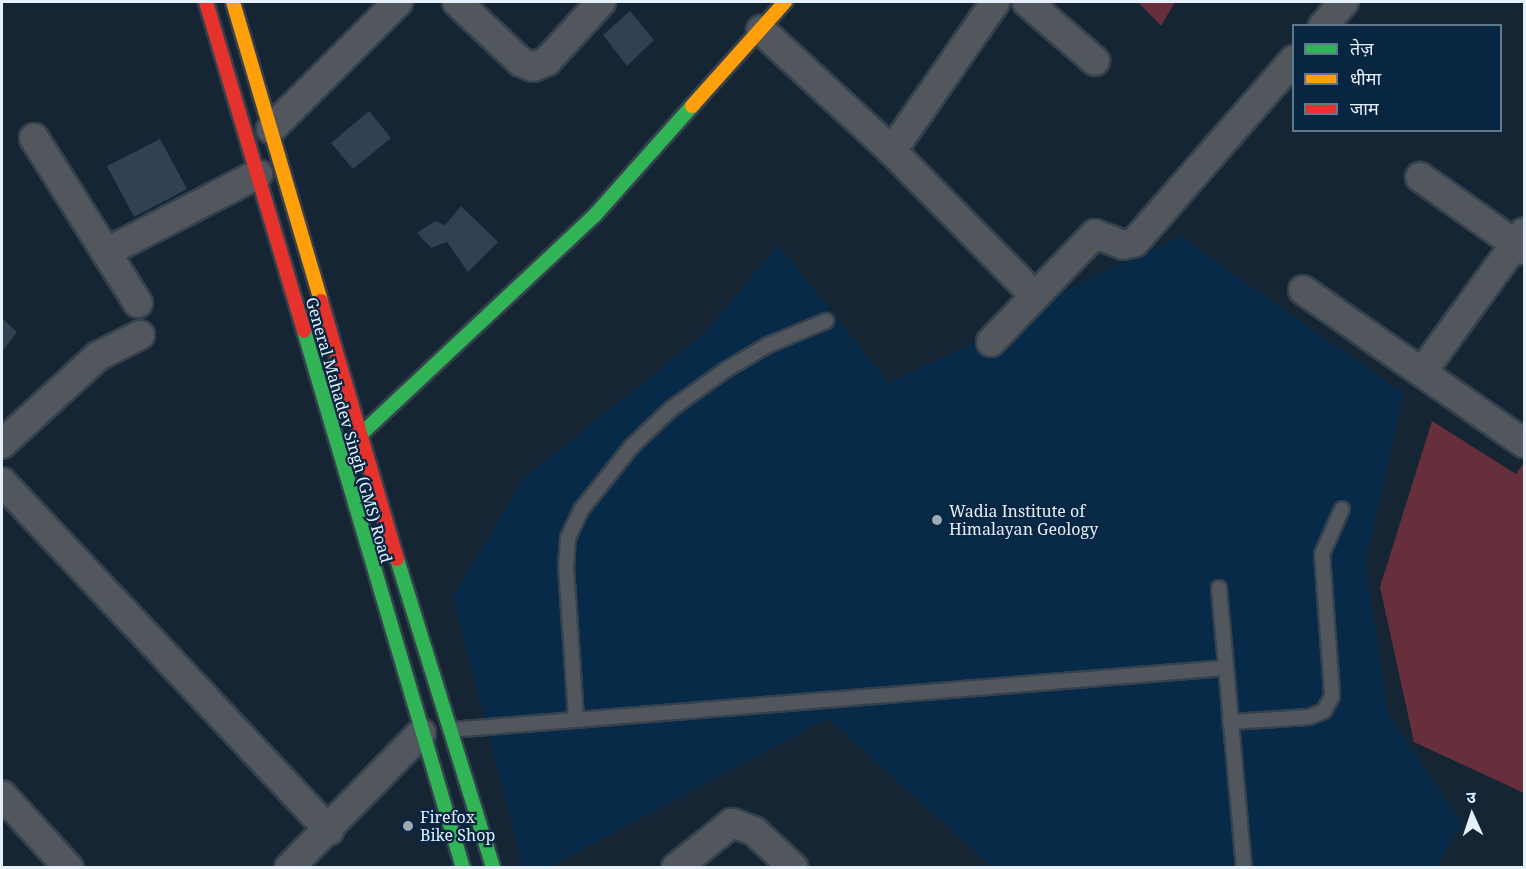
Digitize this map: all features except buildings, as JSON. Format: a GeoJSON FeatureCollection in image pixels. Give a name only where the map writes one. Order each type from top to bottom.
{"type":"FeatureCollection","features":[{"type":"Feature","properties":{"kind":"street","name":"General Mahadev Singh (GMS) Road"},"geometry":{"type":"LineString","coordinates":[[206,2],[421,733],[463,867]]}},
{"type":"Feature","properties":{"kind":"street"},"geometry":{"type":"LineString","coordinates":[[233,2],[493,867]]}},
{"type":"Feature","properties":{"kind":"street"},"geometry":{"type":"LineString","coordinates":[[271,129],[398,2]]}},
{"type":"Feature","properties":{"kind":"street"},"geometry":{"type":"LineString","coordinates":[[457,2],[521,62],[533,67],[547,61],[601,2]]}},
{"type":"Feature","properties":{"kind":"street"},"geometry":{"type":"LineString","coordinates":[[361,434],[595,215],[785,2]]}},
{"type":"Feature","properties":{"kind":"street"},"geometry":{"type":"LineString","coordinates":[[892,151],[995,2]]}},
{"type":"Feature","properties":{"kind":"street"},"geometry":{"type":"LineString","coordinates":[[1027,2],[1095,61]]}},
{"type":"Feature","properties":{"kind":"street"},"geometry":{"type":"LineString","coordinates":[[1325,24],[1344,2]]}},
{"type":"Feature","properties":{"kind":"street"},"geometry":{"type":"LineString","coordinates":[[761,30],[892,151],[1035,296]]}},
{"type":"Feature","properties":{"kind":"street"},"geometry":{"type":"LineString","coordinates":[[991,342],[1095,234],[1123,245],[1135,243],[1292,61]]}},
{"type":"Feature","properties":{"kind":"street"},"geometry":{"type":"LineString","coordinates":[[34,138],[138,303]]}},
{"type":"Feature","properties":{"kind":"street"},"geometry":{"type":"LineString","coordinates":[[107,252],[258,174]]}},
{"type":"Feature","properties":{"kind":"street"},"geometry":{"type":"LineString","coordinates":[[1420,177],[1521,242],[1422,372]]}},
{"type":"Feature","properties":{"kind":"street"},"geometry":{"type":"LineString","coordinates":[[1304,290],[1524,443]]}},
{"type":"Feature","properties":{"kind":"street"},"geometry":{"type":"LineString","coordinates":[[2,444],[98,356],[140,335]]}},
{"type":"Feature","properties":{"kind":"street"},"geometry":{"type":"LineString","coordinates":[[2,483],[329,830]]}},
{"type":"Feature","properties":{"kind":"street"},"geometry":{"type":"LineString","coordinates":[[290,867],[329,830],[421,733]]}},
{"type":"Feature","properties":{"kind":"street"},"geometry":{"type":"LineString","coordinates":[[2,795],[69,867]]}},
{"type":"Feature","properties":{"kind":"street"},"geometry":{"type":"LineString","coordinates":[[676,867],[732,823],[754,831],[794,867]]}},
{"type":"Feature","properties":{"kind":"lane"},"geometry":{"type":"LineString","coordinates":[[576,717],[566,567],[568,538],[581,510],[632,446],[671,409],[724,370],[768,345],[826,321]]}},
{"type":"Feature","properties":{"kind":"lane"},"geometry":{"type":"LineString","coordinates":[[1230,722],[1309,717],[1324,711],[1332,696],[1322,554],[1342,509]]}},
{"type":"Feature","properties":{"kind":"lane"},"geometry":{"type":"LineString","coordinates":[[1219,588],[1244,867]]}},
{"type":"Feature","properties":{"kind":"lane"},"geometry":{"type":"LineString","coordinates":[[450,730],[576,717],[1226,668]]}},
{"type":"Feature","properties":{"kind":"shaded area"},"geometry":{"type":"Polygon","coordinates":[[[1138,2],[1175,2],[1161,26],[1138,2]]]}},
{"type":"Feature","properties":{"kind":"shaded area","name":"Wadia Institute of Himalayan Geology"},"geometry":{"type":"Polygon","coordinates":[[[1181,237],[1404,394],[1365,562],[1388,714],[1462,824],[1436,867],[992,867],[828,718],[549,867],[523,867],[453,597],[525,477],[703,335],[778,245],[888,383],[950,354],[1100,273],[1181,237]]]}},
{"type":"Feature","properties":{"kind":"shaded area"},"geometry":{"type":"Polygon","coordinates":[[[1432,421],[1516,474],[1524,463],[1524,793],[1414,742],[1380,587],[1432,421]]]}},
{"type":"Feature","properties":{"kind":"traffic: fast"},"geometry":{"type":"LineString","coordinates":[[361,434],[595,215],[692,106]]}},
{"type":"Feature","properties":{"kind":"traffic: fast"},"geometry":{"type":"LineString","coordinates":[[304,331],[463,868]]}},
{"type":"Feature","properties":{"kind":"traffic: fast"},"geometry":{"type":"LineString","coordinates":[[397,559],[493,868]]}},
{"type":"Feature","properties":{"kind":"traffic: slow"},"geometry":{"type":"LineString","coordinates":[[233,2],[321,301]]}},
{"type":"Feature","properties":{"kind":"traffic: slow"},"geometry":{"type":"LineString","coordinates":[[692,106],[785,2]]}},
{"type":"Feature","properties":{"kind":"traffic: jam"},"geometry":{"type":"LineString","coordinates":[[206,2],[304,331]]}},
{"type":"Feature","properties":{"kind":"traffic: jam"},"geometry":{"type":"LineString","coordinates":[[321,301],[397,559]]}},
{"type":"Feature","properties":{"kind":"place","name":"Wadia Institute of Himalayan Geology"},"geometry":{"type":"Point","coordinates":[937,520]}},
{"type":"Feature","properties":{"kind":"place","name":"Firefox Bike Shop"},"geometry":{"type":"Point","coordinates":[408,826]}}]}
